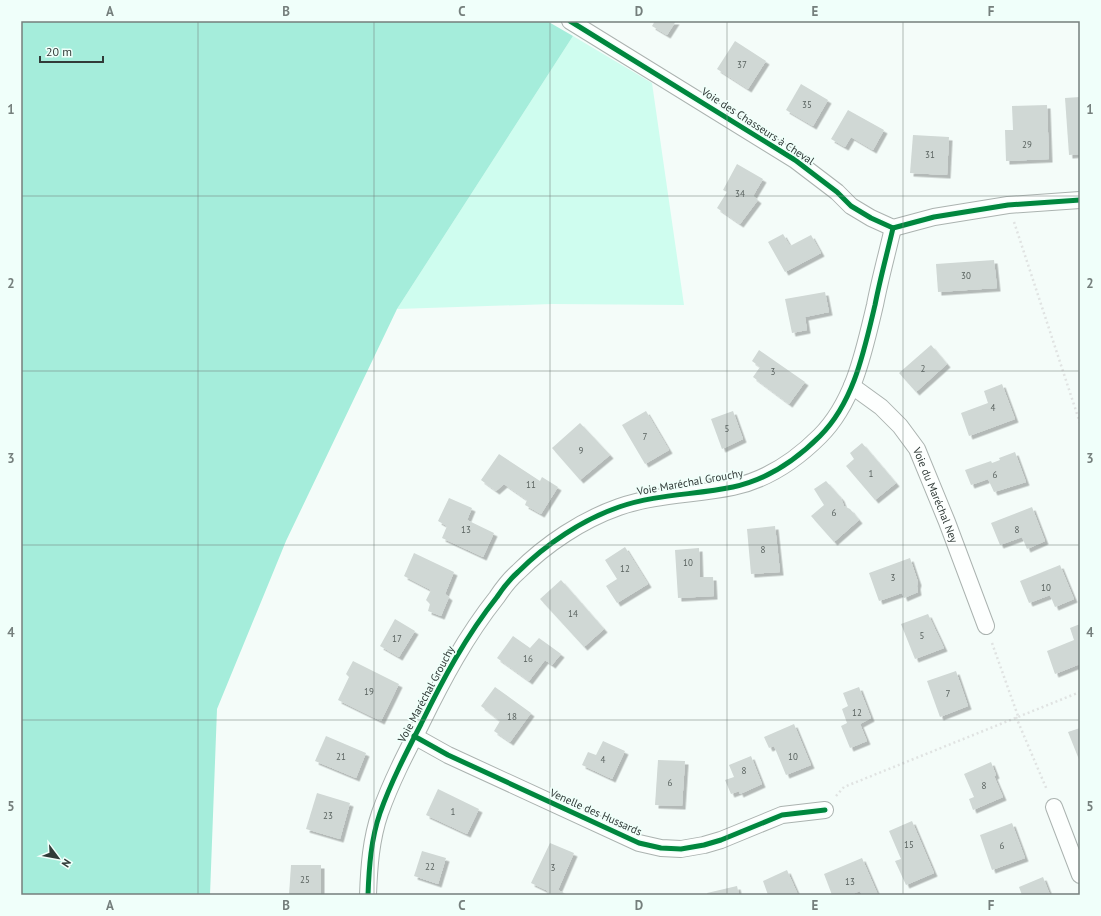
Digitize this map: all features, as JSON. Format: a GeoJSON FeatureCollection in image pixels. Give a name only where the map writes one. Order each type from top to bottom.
{"type":"FeatureCollection","features":[{"type":"Feature","properties":{"kind":"street","name":"Voie des Chasseurs à Cheval"},"geometry":{"type":"LineString","coordinates":[[570,21],[795,160],[837,192],[851,206],[871,218],[893,228]]}},
{"type":"Feature","properties":{"kind":"street"},"geometry":{"type":"LineString","coordinates":[[893,228],[934,217],[1008,205],[1080,200]]}},
{"type":"Feature","properties":{"kind":"street","name":"Voie Maréchal Grouchy"},"geometry":{"type":"LineString","coordinates":[[368,895],[371,849],[380,814],[397,772],[443,679],[483,614],[516,573],[532,558],[571,531],[594,518],[619,507],[650,498],[735,487],[759,479],[779,469],[808,448],[822,434],[837,414],[852,386],[867,338],[893,228]]}},
{"type":"Feature","properties":{"kind":"street","name":"Voie du Maréchal Ney"},"geometry":{"type":"LineString","coordinates":[[852,386],[881,407],[900,426],[917,448],[947,522],[986,626]]}},
{"type":"Feature","properties":{"kind":"street","name":"Venelle des Hussards"},"geometry":{"type":"LineString","coordinates":[[414,736],[448,756],[639,844],[660,848],[681,849],[704,845],[721,840],[782,815],[825,810]]}},
{"type":"Feature","properties":{"kind":"street"},"geometry":{"type":"LineString","coordinates":[[1054,807],[1080,875]]}},
{"type":"Feature","properties":{"kind":"path"},"geometry":{"type":"LineString","coordinates":[[1008,205],[1080,423]]}},
{"type":"Feature","properties":{"kind":"path"},"geometry":{"type":"LineString","coordinates":[[986,626],[1017,716],[1054,807]]}},
{"type":"Feature","properties":{"kind":"path"},"geometry":{"type":"LineString","coordinates":[[825,810],[844,787],[1017,716],[1080,692]]}},
{"type":"Feature","properties":{"kind":"green space"},"geometry":{"type":"Polygon","coordinates":[[[21,21],[547,21],[573,36],[397,309],[286,541],[217,709],[210,895],[21,895],[21,21]]]}},
{"type":"Feature","properties":{"kind":"green space"},"geometry":{"type":"Polygon","coordinates":[[[573,36],[652,83],[684,305],[552,304],[397,309],[573,36]]]}},
{"type":"Feature","properties":{"kind":"building"},"geometry":{"type":"Polygon","coordinates":[[[655,21],[676,21],[667,35],[652,26],[655,21]]]}},
{"type":"Feature","properties":{"kind":"building"},"geometry":{"type":"Polygon","coordinates":[[[735,41],[766,61],[748,89],[717,69],[735,41]]]}},
{"type":"Feature","properties":{"kind":"building"},"geometry":{"type":"Polygon","coordinates":[[[801,84],[828,100],[813,126],[786,110],[801,84]]]}},
{"type":"Feature","properties":{"kind":"building"},"geometry":{"type":"Polygon","coordinates":[[[1080,97],[1080,154],[1069,155],[1065,98],[1080,97]]]}},
{"type":"Feature","properties":{"kind":"building"},"geometry":{"type":"Polygon","coordinates":[[[1047,105],[1049,159],[1006,161],[1005,130],[1013,130],[1012,106],[1047,105]]]}},
{"type":"Feature","properties":{"kind":"building"},"geometry":{"type":"Polygon","coordinates":[[[848,110],[884,130],[873,150],[851,137],[845,147],[831,139],[848,110]]]}},
{"type":"Feature","properties":{"kind":"building"},"geometry":{"type":"Polygon","coordinates":[[[913,135],[949,137],[947,175],[910,173],[913,135]]]}},
{"type":"Feature","properties":{"kind":"building"},"geometry":{"type":"Polygon","coordinates":[[[737,164],[763,179],[753,196],[758,200],[740,224],[717,208],[727,192],[723,190],[737,164]]]}},
{"type":"Feature","properties":{"kind":"building"},"geometry":{"type":"Polygon","coordinates":[[[783,234],[790,246],[811,235],[821,253],[785,272],[768,242],[783,234]]]}},
{"type":"Feature","properties":{"kind":"building"},"geometry":{"type":"Polygon","coordinates":[[[994,260],[997,288],[938,292],[936,264],[994,260]]]}},
{"type":"Feature","properties":{"kind":"building"},"geometry":{"type":"Polygon","coordinates":[[[825,292],[829,312],[805,317],[807,330],[792,333],[785,299],[825,292]]]}},
{"type":"Feature","properties":{"kind":"building"},"geometry":{"type":"Polygon","coordinates":[[[931,345],[947,364],[916,392],[899,373],[931,345]]]}},
{"type":"Feature","properties":{"kind":"building"},"geometry":{"type":"Polygon","coordinates":[[[759,350],[805,382],[789,404],[753,377],[760,367],[752,361],[759,350]]]}},
{"type":"Feature","properties":{"kind":"building"},"geometry":{"type":"Polygon","coordinates":[[[1002,384],[1015,419],[969,436],[961,413],[988,403],[984,391],[1002,384]]]}},
{"type":"Feature","properties":{"kind":"building"},"geometry":{"type":"Polygon","coordinates":[[[646,411],[669,450],[645,464],[622,425],[646,411]]]}},
{"type":"Feature","properties":{"kind":"building"},"geometry":{"type":"Polygon","coordinates":[[[733,411],[743,439],[722,449],[711,419],[733,411]]]}},
{"type":"Feature","properties":{"kind":"building"},"geometry":{"type":"Polygon","coordinates":[[[580,423],[610,455],[580,480],[552,448],[580,423]]]}},
{"type":"Feature","properties":{"kind":"building"},"geometry":{"type":"Polygon","coordinates":[[[862,443],[896,483],[875,500],[846,466],[854,459],[850,453],[862,443]]]}},
{"type":"Feature","properties":{"kind":"building"},"geometry":{"type":"Polygon","coordinates":[[[1015,452],[1026,482],[994,492],[988,479],[971,485],[965,470],[991,461],[992,463],[1000,460],[999,458],[1015,452]]]}},
{"type":"Feature","properties":{"kind":"building"},"geometry":{"type":"Polygon","coordinates":[[[499,454],[540,481],[542,477],[558,487],[541,514],[525,505],[527,500],[504,484],[496,491],[481,480],[499,454]]]}},
{"type":"Feature","properties":{"kind":"building"},"geometry":{"type":"Polygon","coordinates":[[[826,481],[841,498],[844,506],[850,509],[859,520],[834,542],[811,516],[824,505],[814,489],[826,481]]]}},
{"type":"Feature","properties":{"kind":"building"},"geometry":{"type":"Polygon","coordinates":[[[449,498],[472,508],[467,520],[494,533],[483,557],[442,538],[447,526],[438,521],[449,498]]]}},
{"type":"Feature","properties":{"kind":"building"},"geometry":{"type":"Polygon","coordinates":[[[1032,507],[1045,541],[1027,549],[1022,537],[1000,545],[991,523],[1032,507]]]}},
{"type":"Feature","properties":{"kind":"building"},"geometry":{"type":"Polygon","coordinates":[[[775,526],[780,572],[751,574],[747,529],[775,526]]]}},
{"type":"Feature","properties":{"kind":"building"},"geometry":{"type":"Polygon","coordinates":[[[625,547],[648,584],[617,603],[606,586],[617,579],[605,560],[625,547]]]}},
{"type":"Feature","properties":{"kind":"building"},"geometry":{"type":"Polygon","coordinates":[[[699,548],[700,577],[713,577],[714,596],[678,598],[675,550],[699,548]]]}},
{"type":"Feature","properties":{"kind":"building"},"geometry":{"type":"Polygon","coordinates":[[[414,553],[454,572],[445,594],[449,597],[441,616],[428,611],[430,604],[426,600],[431,590],[404,576],[414,553]]]}},
{"type":"Feature","properties":{"kind":"building"},"geometry":{"type":"Polygon","coordinates":[[[910,558],[918,582],[918,592],[904,598],[902,593],[879,601],[869,573],[910,558]]]}},
{"type":"Feature","properties":{"kind":"building"},"geometry":{"type":"Polygon","coordinates":[[[1060,565],[1074,599],[1055,607],[1050,595],[1029,603],[1020,581],[1060,565]]]}},
{"type":"Feature","properties":{"kind":"building"},"geometry":{"type":"Polygon","coordinates":[[[561,580],[604,629],[584,647],[540,599],[561,580]]]}},
{"type":"Feature","properties":{"kind":"building"},"geometry":{"type":"Polygon","coordinates":[[[928,614],[944,648],[915,659],[901,624],[928,614]]]}},
{"type":"Feature","properties":{"kind":"building"},"geometry":{"type":"Polygon","coordinates":[[[395,619],[415,631],[399,657],[380,646],[395,619]]]}},
{"type":"Feature","properties":{"kind":"building"},"geometry":{"type":"Polygon","coordinates":[[[1080,624],[1080,664],[1055,674],[1047,651],[1074,640],[1070,628],[1080,624]]]}},
{"type":"Feature","properties":{"kind":"building"},"geometry":{"type":"Polygon","coordinates":[[[513,636],[530,648],[539,638],[561,654],[552,665],[545,660],[529,681],[497,658],[513,636]]]}},
{"type":"Feature","properties":{"kind":"building"},"geometry":{"type":"Polygon","coordinates":[[[353,661],[399,684],[381,721],[338,700],[349,677],[346,674],[353,661]]]}},
{"type":"Feature","properties":{"kind":"building"},"geometry":{"type":"Polygon","coordinates":[[[956,671],[968,706],[940,717],[927,681],[956,671]]]}},
{"type":"Feature","properties":{"kind":"building"},"geometry":{"type":"Polygon","coordinates":[[[495,687],[531,713],[510,742],[494,731],[500,721],[481,706],[495,687]]]}},
{"type":"Feature","properties":{"kind":"building"},"geometry":{"type":"Polygon","coordinates":[[[859,687],[871,718],[860,724],[867,741],[850,748],[841,726],[847,723],[842,709],[848,706],[843,693],[859,687]]]}},
{"type":"Feature","properties":{"kind":"building"},"geometry":{"type":"Polygon","coordinates":[[[794,724],[811,765],[786,775],[774,746],[769,748],[764,737],[794,724]]]}},
{"type":"Feature","properties":{"kind":"building"},"geometry":{"type":"Polygon","coordinates":[[[1080,728],[1080,762],[1068,732],[1080,728]]]}},
{"type":"Feature","properties":{"kind":"building"},"geometry":{"type":"Polygon","coordinates":[[[326,736],[366,753],[356,778],[315,761],[326,736]]]}},
{"type":"Feature","properties":{"kind":"building"},"geometry":{"type":"Polygon","coordinates":[[[603,741],[625,751],[612,779],[582,765],[588,752],[596,755],[603,741]]]}},
{"type":"Feature","properties":{"kind":"building"},"geometry":{"type":"Polygon","coordinates":[[[751,756],[762,784],[740,794],[739,791],[731,794],[725,780],[734,777],[729,765],[751,756]]]}},
{"type":"Feature","properties":{"kind":"building"},"geometry":{"type":"Polygon","coordinates":[[[658,760],[685,761],[682,806],[655,805],[658,760]]]}},
{"type":"Feature","properties":{"kind":"building"},"geometry":{"type":"Polygon","coordinates":[[[991,762],[996,775],[994,776],[1003,797],[973,810],[969,799],[974,797],[964,774],[991,762]]]}},
{"type":"Feature","properties":{"kind":"building"},"geometry":{"type":"Polygon","coordinates":[[[438,789],[479,809],[467,834],[426,815],[438,789]]]}},
{"type":"Feature","properties":{"kind":"building"},"geometry":{"type":"Polygon","coordinates":[[[317,793],[350,803],[340,839],[306,829],[317,793]]]}},
{"type":"Feature","properties":{"kind":"building"},"geometry":{"type":"Polygon","coordinates":[[[912,821],[934,873],[906,885],[895,861],[901,859],[889,831],[912,821]]]}},
{"type":"Feature","properties":{"kind":"building"},"geometry":{"type":"Polygon","coordinates":[[[1012,823],[1025,858],[992,870],[980,835],[1012,823]]]}},
{"type":"Feature","properties":{"kind":"building"},"geometry":{"type":"Polygon","coordinates":[[[550,843],[574,853],[558,890],[566,894],[565,895],[546,895],[548,891],[531,883],[550,843]]]}},
{"type":"Feature","properties":{"kind":"building"},"geometry":{"type":"Polygon","coordinates":[[[422,851],[446,858],[438,884],[414,876],[422,851]]]}},
{"type":"Feature","properties":{"kind":"building"},"geometry":{"type":"Polygon","coordinates":[[[862,858],[878,895],[862,895],[860,891],[850,895],[832,895],[824,874],[862,858]]]}},
{"type":"Feature","properties":{"kind":"building"},"geometry":{"type":"Polygon","coordinates":[[[291,865],[321,865],[321,895],[289,895],[291,865]]]}},
{"type":"Feature","properties":{"kind":"building"},"geometry":{"type":"Polygon","coordinates":[[[787,870],[798,895],[768,895],[763,881],[787,870]]]}},
{"type":"Feature","properties":{"kind":"building"},"geometry":{"type":"Polygon","coordinates":[[[1043,877],[1050,895],[1022,895],[1019,887],[1043,877]]]}},
{"type":"Feature","properties":{"kind":"building"},"geometry":{"type":"Polygon","coordinates":[[[737,886],[739,895],[708,895],[707,893],[737,886]]]}},
{"type":"Feature","properties":{"kind":"cycle path"},"geometry":{"type":"LineString","coordinates":[[570,21],[795,160],[837,192],[851,206],[871,218],[893,228],[934,217],[1008,205],[1080,200]]}},
{"type":"Feature","properties":{"kind":"cycle path"},"geometry":{"type":"LineString","coordinates":[[368,895],[374,833],[384,801],[404,757],[447,674],[475,627],[504,587],[540,552],[565,534],[605,512],[633,503],[661,497],[719,490],[745,484],[780,468],[811,445],[832,422],[841,408],[856,375],[867,340],[893,228]]}},
{"type":"Feature","properties":{"kind":"cycle path"},"geometry":{"type":"LineString","coordinates":[[414,736],[448,755],[639,843],[661,848],[681,849],[704,845],[721,840],[782,815],[825,810]]}}]}
